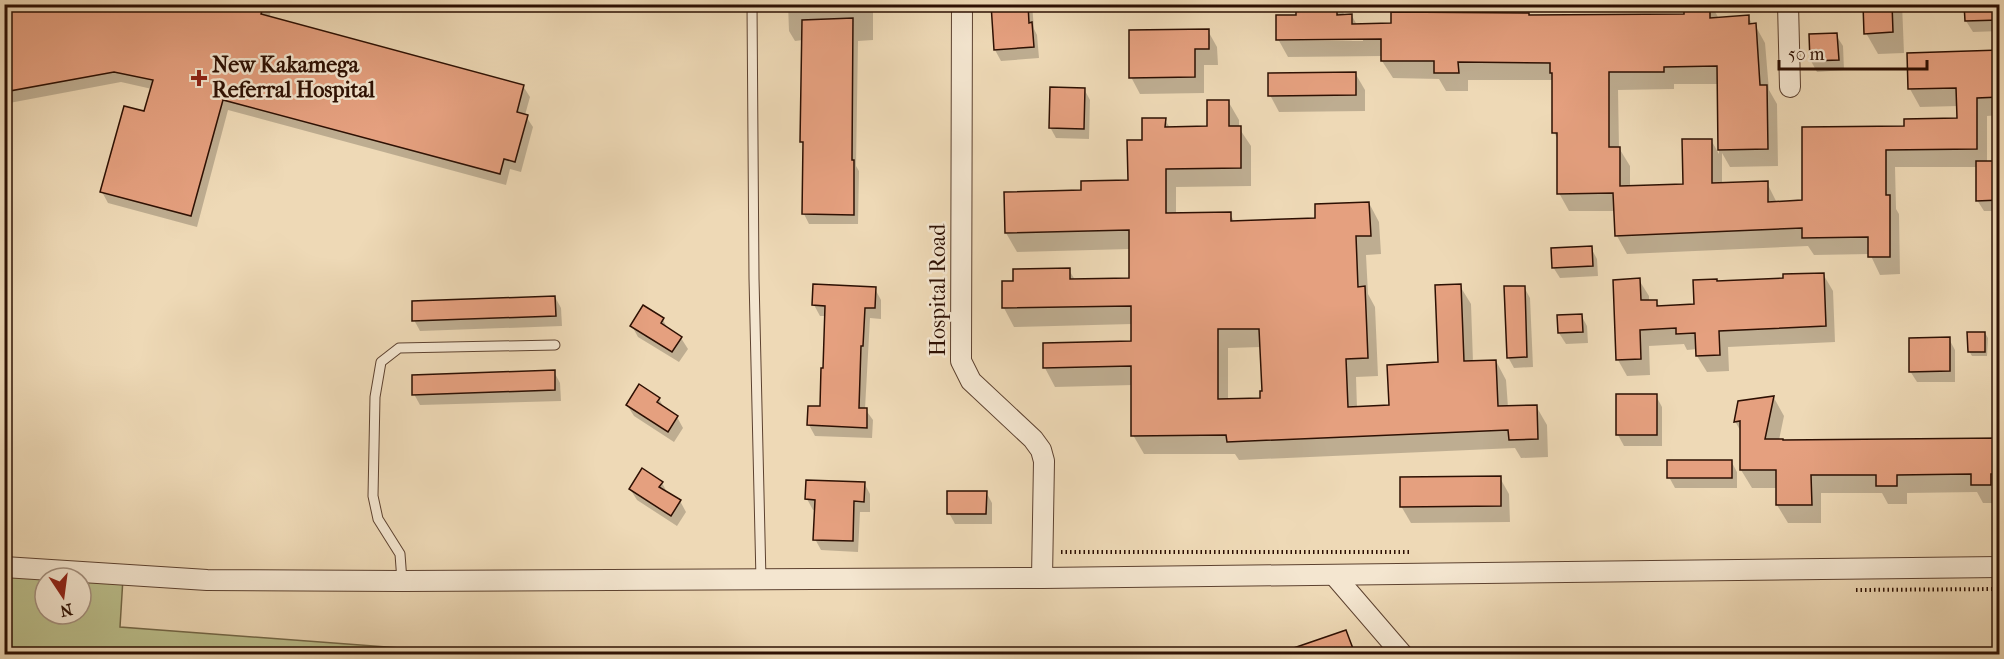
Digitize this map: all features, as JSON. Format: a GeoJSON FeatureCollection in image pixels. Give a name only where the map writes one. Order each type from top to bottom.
{"type":"FeatureCollection","features":[{"type":"Feature","properties":{"kind":"street","name":"Hospital Road"},"geometry":{"type":"LineString","coordinates":[[962,4],[961,362],[970,381],[1034,438],[1041,450],[1044,461],[1042,578]]}},
{"type":"Feature","properties":{"kind":"street"},"geometry":{"type":"LineString","coordinates":[[1788,4],[1790,87]]}},
{"type":"Feature","properties":{"kind":"street"},"geometry":{"type":"LineString","coordinates":[[4,567],[207,580],[1042,578],[2000,567]]}},
{"type":"Feature","properties":{"kind":"street"},"geometry":{"type":"LineString","coordinates":[[1334,575],[1402,654]]}},
{"type":"Feature","properties":{"kind":"lane"},"geometry":{"type":"LineString","coordinates":[[752,4],[754,278],[761,580]]}},
{"type":"Feature","properties":{"kind":"lane"},"geometry":{"type":"LineString","coordinates":[[402,580],[400,554],[378,519],[373,496],[375,397],[381,362],[399,348],[555,345]]}},
{"type":"Feature","properties":{"kind":"green space"},"geometry":{"type":"Polygon","coordinates":[[[4,566],[33,569],[33,626],[93,626],[93,575],[123,578],[120,627],[457,654],[5,654],[4,566]]]}},
{"type":"Feature","properties":{"kind":"building"},"geometry":{"type":"Polygon","coordinates":[[[4,4],[264,4],[261,14],[524,85],[517,112],[528,115],[515,162],[504,159],[500,174],[223,100],[191,216],[100,192],[124,106],[144,111],[153,80],[114,72],[4,92],[4,4]]]}},
{"type":"Feature","properties":{"kind":"building"},"geometry":{"type":"Polygon","coordinates":[[[991,4],[1028,4],[1034,47],[994,50],[991,4]]]}},
{"type":"Feature","properties":{"kind":"building"},"geometry":{"type":"Polygon","coordinates":[[[1296,4],[1337,4],[1337,15],[1352,14],[1352,24],[1391,23],[1391,12],[1529,13],[1529,15],[1684,14],[1684,4],[1710,4],[1710,18],[1749,15],[1749,24],[1756,23],[1760,85],[1767,85],[1768,149],[1718,150],[1717,66],[1664,67],[1664,72],[1609,72],[1609,147],[1620,147],[1620,186],[1683,184],[1682,139],[1712,139],[1712,183],[1768,181],[1768,202],[1802,200],[1802,127],[1904,126],[1904,119],[1957,118],[1956,88],[1908,89],[1907,53],[2000,50],[2000,97],[1977,98],[1977,149],[1886,150],[1886,195],[1890,195],[1890,257],[1868,257],[1868,237],[1802,238],[1802,228],[1615,236],[1613,193],[1557,194],[1557,133],[1552,133],[1550,63],[1458,62],[1459,73],[1434,73],[1434,61],[1381,61],[1381,39],[1276,40],[1276,15],[1296,15],[1296,4]]]}},
{"type":"Feature","properties":{"kind":"building"},"geometry":{"type":"Polygon","coordinates":[[[1863,4],[1892,4],[1893,32],[1864,34],[1863,4]]]}},
{"type":"Feature","properties":{"kind":"building"},"geometry":{"type":"Polygon","coordinates":[[[1964,4],[2000,4],[2000,20],[1965,21],[1964,4]]]}},
{"type":"Feature","properties":{"kind":"building"},"geometry":{"type":"Polygon","coordinates":[[[853,18],[854,215],[802,214],[803,142],[800,142],[802,20],[853,18]]]}},
{"type":"Feature","properties":{"kind":"building"},"geometry":{"type":"Polygon","coordinates":[[[1209,29],[1209,49],[1195,49],[1195,77],[1129,78],[1129,30],[1209,29]]]}},
{"type":"Feature","properties":{"kind":"building"},"geometry":{"type":"Polygon","coordinates":[[[1837,33],[1839,60],[1810,61],[1809,34],[1837,33]]]}},
{"type":"Feature","properties":{"kind":"building"},"geometry":{"type":"Polygon","coordinates":[[[1356,72],[1356,95],[1268,96],[1268,73],[1356,72]]]}},
{"type":"Feature","properties":{"kind":"building"},"geometry":{"type":"Polygon","coordinates":[[[1050,87],[1085,88],[1084,129],[1049,128],[1050,87]]]}},
{"type":"Feature","properties":{"kind":"building"},"geometry":{"type":"Polygon","coordinates":[[[1207,100],[1229,100],[1229,126],[1241,126],[1241,168],[1166,169],[1166,213],[1231,212],[1231,221],[1315,218],[1315,204],[1369,202],[1371,236],[1356,236],[1358,287],[1365,286],[1368,358],[1346,359],[1348,407],[1389,405],[1387,365],[1438,362],[1435,285],[1461,284],[1464,361],[1496,360],[1498,406],[1537,405],[1538,439],[1509,440],[1508,430],[1227,442],[1226,435],[1131,436],[1131,366],[1043,368],[1043,343],[1131,341],[1131,306],[1002,308],[1002,281],[1013,281],[1013,269],[1070,268],[1070,279],[1129,278],[1129,230],[1005,233],[1004,192],[1081,190],[1081,181],[1128,180],[1127,140],[1142,140],[1142,118],[1166,118],[1165,127],[1207,126],[1207,100]],[[1218,329],[1218,399],[1260,398],[1260,391],[1262,391],[1259,329],[1218,329]]]}},
{"type":"Feature","properties":{"kind":"building"},"geometry":{"type":"Polygon","coordinates":[[[1976,161],[2000,161],[2000,200],[1976,201],[1976,161]]]}},
{"type":"Feature","properties":{"kind":"building"},"geometry":{"type":"Polygon","coordinates":[[[1592,246],[1593,266],[1552,268],[1551,248],[1592,246]]]}},
{"type":"Feature","properties":{"kind":"building"},"geometry":{"type":"Polygon","coordinates":[[[1824,273],[1826,326],[1719,331],[1720,355],[1696,356],[1695,333],[1676,334],[1676,328],[1640,330],[1641,359],[1616,360],[1613,280],[1640,278],[1641,300],[1657,300],[1657,306],[1694,304],[1693,280],[1783,278],[1783,274],[1824,273]]]}},
{"type":"Feature","properties":{"kind":"building"},"geometry":{"type":"Polygon","coordinates":[[[813,284],[876,287],[875,308],[865,308],[863,346],[861,346],[859,408],[867,408],[867,428],[807,425],[808,406],[820,406],[821,368],[823,368],[825,306],[812,305],[813,284]]]}},
{"type":"Feature","properties":{"kind":"building"},"geometry":{"type":"Polygon","coordinates":[[[1504,286],[1525,286],[1527,357],[1507,358],[1504,286]]]}},
{"type":"Feature","properties":{"kind":"building"},"geometry":{"type":"Polygon","coordinates":[[[555,296],[556,316],[412,321],[412,301],[555,296]]]}},
{"type":"Feature","properties":{"kind":"building"},"geometry":{"type":"Polygon","coordinates":[[[643,305],[664,318],[661,323],[682,337],[672,352],[630,326],[643,305]]]}},
{"type":"Feature","properties":{"kind":"building"},"geometry":{"type":"Polygon","coordinates":[[[1582,314],[1583,332],[1558,333],[1557,315],[1582,314]]]}},
{"type":"Feature","properties":{"kind":"building"},"geometry":{"type":"Polygon","coordinates":[[[1967,332],[1985,332],[1985,352],[1968,352],[1967,332]]]}},
{"type":"Feature","properties":{"kind":"building"},"geometry":{"type":"Polygon","coordinates":[[[1950,337],[1950,371],[1909,372],[1909,338],[1950,337]]]}},
{"type":"Feature","properties":{"kind":"building"},"geometry":{"type":"Polygon","coordinates":[[[555,370],[555,390],[412,395],[412,375],[555,370]]]}},
{"type":"Feature","properties":{"kind":"building"},"geometry":{"type":"Polygon","coordinates":[[[639,384],[660,398],[657,402],[678,416],[668,432],[626,405],[639,384]]]}},
{"type":"Feature","properties":{"kind":"building"},"geometry":{"type":"Polygon","coordinates":[[[1616,394],[1657,394],[1657,435],[1616,435],[1616,394]]]}},
{"type":"Feature","properties":{"kind":"building"},"geometry":{"type":"Polygon","coordinates":[[[1774,396],[1765,439],[2000,438],[2000,474],[1991,474],[1991,485],[1971,485],[1971,474],[1897,475],[1897,486],[1876,486],[1876,475],[1811,475],[1812,505],[1776,505],[1776,470],[1740,470],[1740,421],[1734,422],[1738,401],[1774,396]]]}},
{"type":"Feature","properties":{"kind":"building"},"geometry":{"type":"Polygon","coordinates":[[[1667,460],[1732,460],[1732,478],[1667,478],[1667,460]]]}},
{"type":"Feature","properties":{"kind":"building"},"geometry":{"type":"Polygon","coordinates":[[[642,468],[663,482],[659,487],[681,500],[671,516],[629,489],[642,468]]]}},
{"type":"Feature","properties":{"kind":"building"},"geometry":{"type":"Polygon","coordinates":[[[1501,476],[1501,506],[1400,507],[1400,477],[1501,476]]]}},
{"type":"Feature","properties":{"kind":"building"},"geometry":{"type":"Polygon","coordinates":[[[806,480],[865,482],[864,502],[854,501],[853,541],[813,540],[815,500],[805,499],[806,480]]]}},
{"type":"Feature","properties":{"kind":"building"},"geometry":{"type":"Polygon","coordinates":[[[947,491],[987,491],[986,514],[947,514],[947,491]]]}},
{"type":"Feature","properties":{"kind":"building"},"geometry":{"type":"Polygon","coordinates":[[[1346,630],[1355,654],[1283,654],[1282,652],[1346,630]]]}},
{"type":"Feature","properties":{"kind":"place","name":"New Kakamega Referral Hospital"},"geometry":{"type":"Point","coordinates":[199,78]}}]}
